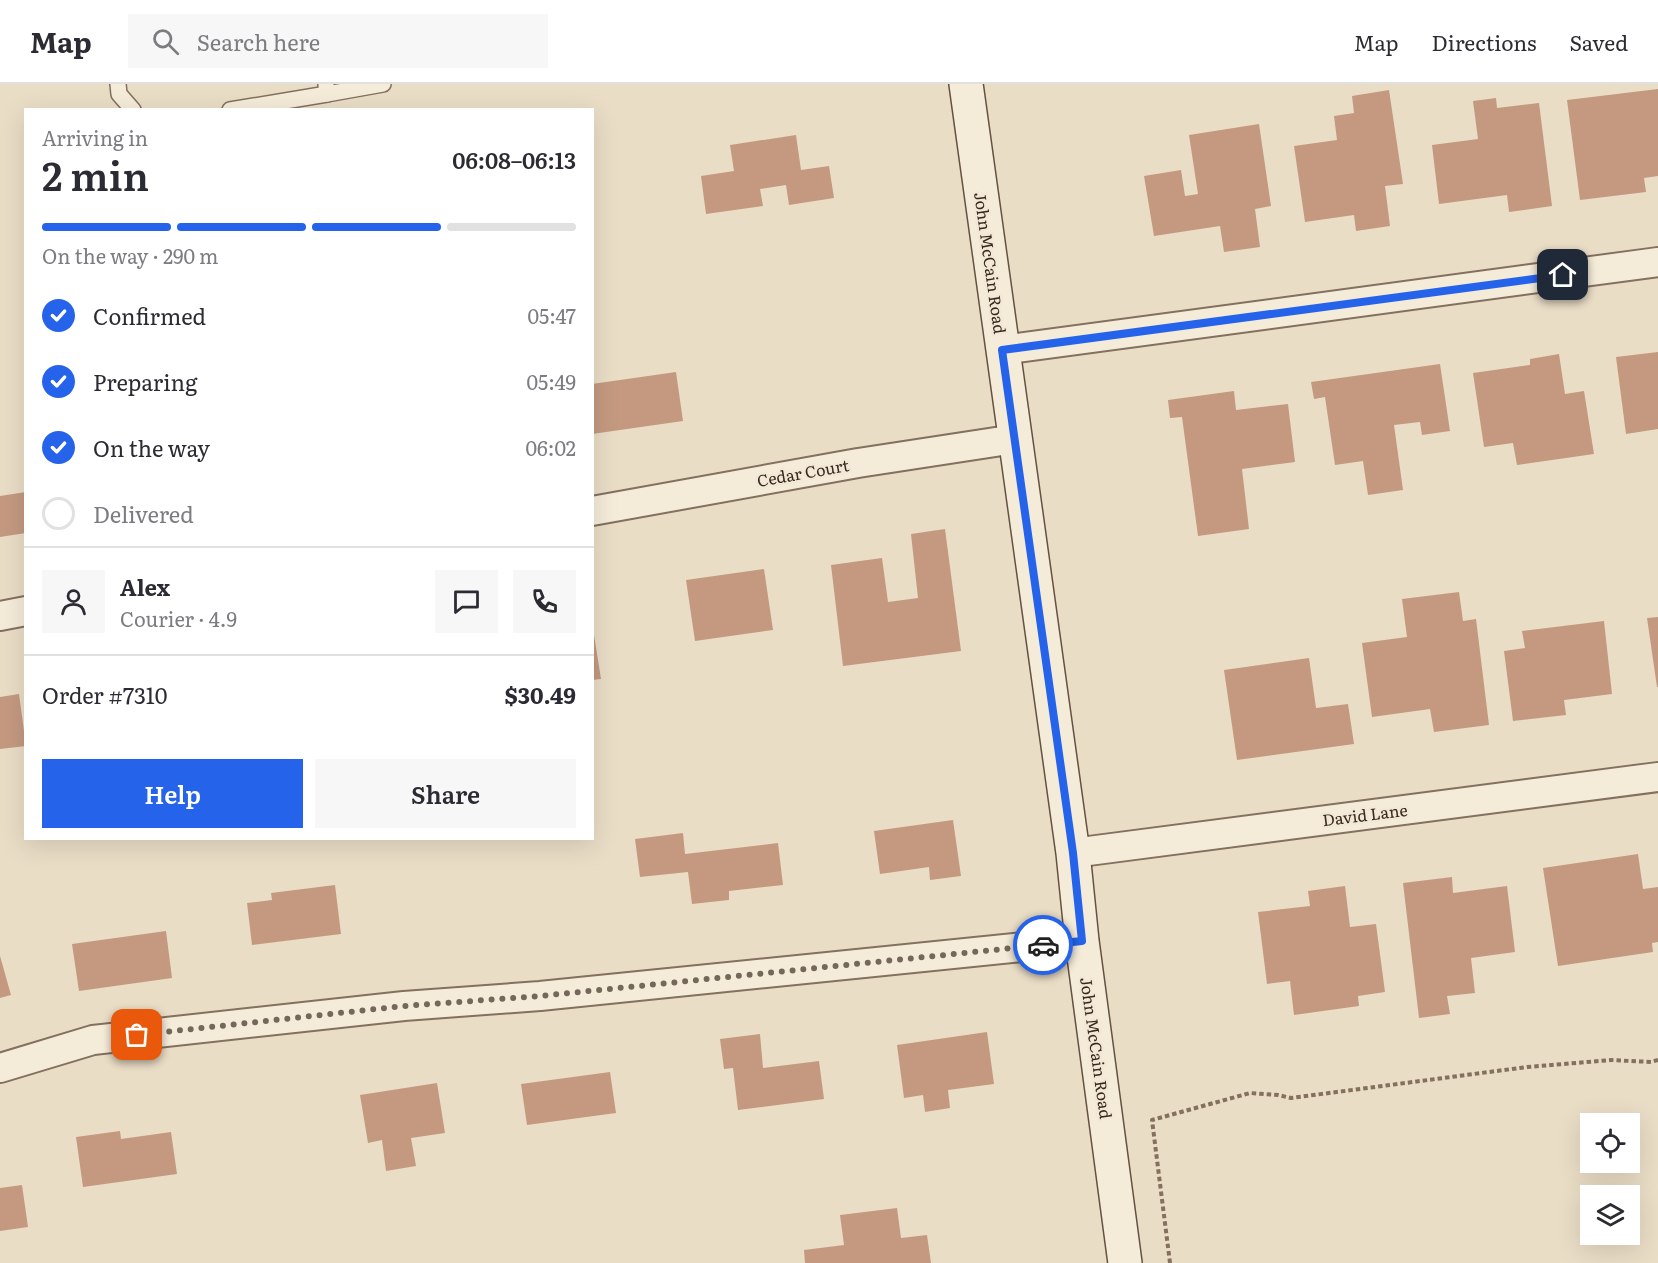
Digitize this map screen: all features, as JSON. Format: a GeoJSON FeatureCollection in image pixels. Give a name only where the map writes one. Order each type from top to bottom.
{"type":"FeatureCollection","features":[{"type":"Feature","properties":{"kind":"main road","name":"John McCain Road"},"geometry":{"type":"LineString","coordinates":[[966,84],[1073,853],[1082,941],[1125,1263]]}},
{"type":"Feature","properties":{"kind":"street"},"geometry":{"type":"LineString","coordinates":[[1002,350],[1658,262]]}},
{"type":"Feature","properties":{"kind":"street","name":"Cedar Court"},"geometry":{"type":"LineString","coordinates":[[594,511],[858,463],[1015,439]]}},
{"type":"Feature","properties":{"kind":"street"},"geometry":{"type":"LineString","coordinates":[[0,616],[24,611]]}},
{"type":"Feature","properties":{"kind":"street","name":"David Lane"},"geometry":{"type":"LineString","coordinates":[[1073,853],[1658,777]]}},
{"type":"Feature","properties":{"kind":"street"},"geometry":{"type":"LineString","coordinates":[[0,1068],[93,1040],[404,1006],[551,995],[1082,941]]}},
{"type":"Feature","properties":{"kind":"lane"},"geometry":{"type":"LineString","coordinates":[[118,84],[119,94],[131,108]]}},
{"type":"Feature","properties":{"kind":"lane"},"geometry":{"type":"LineString","coordinates":[[239,108],[326,89],[384,84]]}},
{"type":"Feature","properties":{"kind":"path"},"geometry":{"type":"LineString","coordinates":[[1170,1263],[1152,1120],[1250,1093],[1291,1098],[1527,1067],[1611,1060],[1651,1062],[1658,1060]]}},
{"type":"Feature","properties":{"kind":"building"},"geometry":{"type":"Polygon","coordinates":[[[1658,89],[1658,176],[1644,178],[1646,192],[1580,200],[1567,100],[1658,89]]]}},
{"type":"Feature","properties":{"kind":"building"},"geometry":{"type":"Polygon","coordinates":[[[1389,90],[1403,184],[1385,186],[1390,226],[1356,231],[1354,215],[1305,222],[1294,146],[1337,140],[1334,116],[1354,113],[1352,96],[1389,90]]]}},
{"type":"Feature","properties":{"kind":"building"},"geometry":{"type":"Polygon","coordinates":[[[1496,98],[1497,108],[1539,103],[1552,206],[1509,212],[1507,195],[1439,204],[1432,145],[1478,139],[1473,101],[1496,98]]]}},
{"type":"Feature","properties":{"kind":"building"},"geometry":{"type":"Polygon","coordinates":[[[1259,124],[1271,206],[1255,209],[1260,247],[1224,252],[1220,226],[1154,236],[1144,176],[1181,170],[1185,196],[1198,194],[1189,135],[1259,124]]]}},
{"type":"Feature","properties":{"kind":"building"},"geometry":{"type":"Polygon","coordinates":[[[796,135],[801,170],[829,166],[834,198],[789,205],[786,185],[760,189],[763,206],[706,214],[701,176],[734,171],[730,145],[796,135]]]}},
{"type":"Feature","properties":{"kind":"building"},"geometry":{"type":"Polygon","coordinates":[[[1658,352],[1658,429],[1626,434],[1616,357],[1658,352]]]}},
{"type":"Feature","properties":{"kind":"building"},"geometry":{"type":"Polygon","coordinates":[[[1559,354],[1565,394],[1584,391],[1594,454],[1517,465],[1513,443],[1484,447],[1473,373],[1530,365],[1530,359],[1559,354]]]}},
{"type":"Feature","properties":{"kind":"building"},"geometry":{"type":"Polygon","coordinates":[[[1440,364],[1450,431],[1422,435],[1420,422],[1394,425],[1403,490],[1368,495],[1363,461],[1335,465],[1325,397],[1314,399],[1311,382],[1440,364]]]}},
{"type":"Feature","properties":{"kind":"building"},"geometry":{"type":"Polygon","coordinates":[[[676,372],[683,421],[594,434],[594,384],[676,372]]]}},
{"type":"Feature","properties":{"kind":"building"},"geometry":{"type":"Polygon","coordinates":[[[1234,391],[1236,410],[1288,404],[1295,462],[1242,469],[1249,529],[1198,536],[1182,417],[1170,418],[1168,400],[1234,391]]]}},
{"type":"Feature","properties":{"kind":"building"},"geometry":{"type":"Polygon","coordinates":[[[24,492],[24,533],[0,537],[0,496],[24,492]]]}},
{"type":"Feature","properties":{"kind":"building"},"geometry":{"type":"Polygon","coordinates":[[[945,529],[961,651],[843,666],[831,565],[882,558],[888,602],[918,598],[911,534],[945,529]]]}},
{"type":"Feature","properties":{"kind":"building"},"geometry":{"type":"Polygon","coordinates":[[[764,569],[773,630],[695,641],[686,580],[764,569]]]}},
{"type":"Feature","properties":{"kind":"building"},"geometry":{"type":"Polygon","coordinates":[[[1459,592],[1463,621],[1476,619],[1489,725],[1434,732],[1430,709],[1372,717],[1362,643],[1407,637],[1402,599],[1459,592]]]}},
{"type":"Feature","properties":{"kind":"building"},"geometry":{"type":"Polygon","coordinates":[[[1658,617],[1658,687],[1657,687],[1647,618],[1658,617]]]}},
{"type":"Feature","properties":{"kind":"building"},"geometry":{"type":"Polygon","coordinates":[[[1604,621],[1612,694],[1564,700],[1566,715],[1513,721],[1504,651],[1525,648],[1522,631],[1604,621]]]}},
{"type":"Feature","properties":{"kind":"building"},"geometry":{"type":"Polygon","coordinates":[[[594,635],[601,679],[594,680],[594,635]]]}},
{"type":"Feature","properties":{"kind":"building"},"geometry":{"type":"Polygon","coordinates":[[[1309,658],[1316,708],[1348,704],[1354,744],[1237,760],[1224,670],[1309,658]]]}},
{"type":"Feature","properties":{"kind":"building"},"geometry":{"type":"Polygon","coordinates":[[[19,694],[24,746],[0,749],[0,697],[19,694]]]}},
{"type":"Feature","properties":{"kind":"building"},"geometry":{"type":"Polygon","coordinates":[[[953,820],[961,876],[930,880],[929,867],[880,874],[874,831],[953,820]]]}},
{"type":"Feature","properties":{"kind":"building"},"geometry":{"type":"Polygon","coordinates":[[[683,833],[685,854],[778,843],[783,885],[729,891],[729,900],[692,904],[688,872],[640,877],[635,839],[683,833]]]}},
{"type":"Feature","properties":{"kind":"building"},"geometry":{"type":"Polygon","coordinates":[[[1638,854],[1643,889],[1658,887],[1658,942],[1652,943],[1653,952],[1558,966],[1543,868],[1638,854]]]}},
{"type":"Feature","properties":{"kind":"building"},"geometry":{"type":"Polygon","coordinates":[[[1452,877],[1453,893],[1507,886],[1515,952],[1471,958],[1475,993],[1447,996],[1450,1014],[1419,1018],[1403,883],[1452,877]]]}},
{"type":"Feature","properties":{"kind":"building"},"geometry":{"type":"Polygon","coordinates":[[[335,885],[341,934],[252,945],[247,903],[272,900],[271,893],[335,885]]]}},
{"type":"Feature","properties":{"kind":"building"},"geometry":{"type":"Polygon","coordinates":[[[1345,886],[1350,927],[1376,924],[1385,992],[1358,996],[1359,1006],[1294,1015],[1290,981],[1267,984],[1258,912],[1310,906],[1308,891],[1345,886]]]}},
{"type":"Feature","properties":{"kind":"building"},"geometry":{"type":"Polygon","coordinates":[[[166,931],[172,978],[79,991],[72,944],[166,931]]]}},
{"type":"Feature","properties":{"kind":"building"},"geometry":{"type":"Polygon","coordinates":[[[0,956],[11,995],[0,998],[0,956]]]}},
{"type":"Feature","properties":{"kind":"building"},"geometry":{"type":"Polygon","coordinates":[[[987,1032],[994,1084],[948,1090],[950,1108],[925,1112],[923,1095],[904,1098],[897,1045],[987,1032]]]}},
{"type":"Feature","properties":{"kind":"building"},"geometry":{"type":"Polygon","coordinates":[[[760,1034],[763,1068],[819,1061],[824,1099],[738,1110],[733,1068],[724,1069],[720,1039],[760,1034]]]}},
{"type":"Feature","properties":{"kind":"building"},"geometry":{"type":"Polygon","coordinates":[[[610,1072],[616,1113],[527,1125],[521,1084],[610,1072]]]}},
{"type":"Feature","properties":{"kind":"building"},"geometry":{"type":"Polygon","coordinates":[[[437,1083],[445,1133],[411,1138],[416,1166],[386,1171],[382,1140],[368,1143],[360,1095],[437,1083]]]}},
{"type":"Feature","properties":{"kind":"building"},"geometry":{"type":"Polygon","coordinates":[[[120,1131],[121,1139],[171,1132],[177,1174],[83,1187],[76,1137],[120,1131]]]}},
{"type":"Feature","properties":{"kind":"building"},"geometry":{"type":"Polygon","coordinates":[[[22,1185],[28,1227],[0,1231],[0,1188],[22,1185]]]}},
{"type":"Feature","properties":{"kind":"building"},"geometry":{"type":"Polygon","coordinates":[[[897,1208],[901,1238],[927,1235],[931,1263],[805,1263],[804,1250],[844,1245],[840,1215],[897,1208]]]}},
{"type":"Feature","properties":{"kind":"way so far"},"geometry":{"type":"LineString","coordinates":[[137,1035],[404,1006],[540,996],[1043,945]]}},
{"type":"Feature","properties":{"kind":"route"},"geometry":{"type":"LineString","coordinates":[[1043,945],[1082,941],[1073,853],[1002,350],[1563,275]]}}]}
